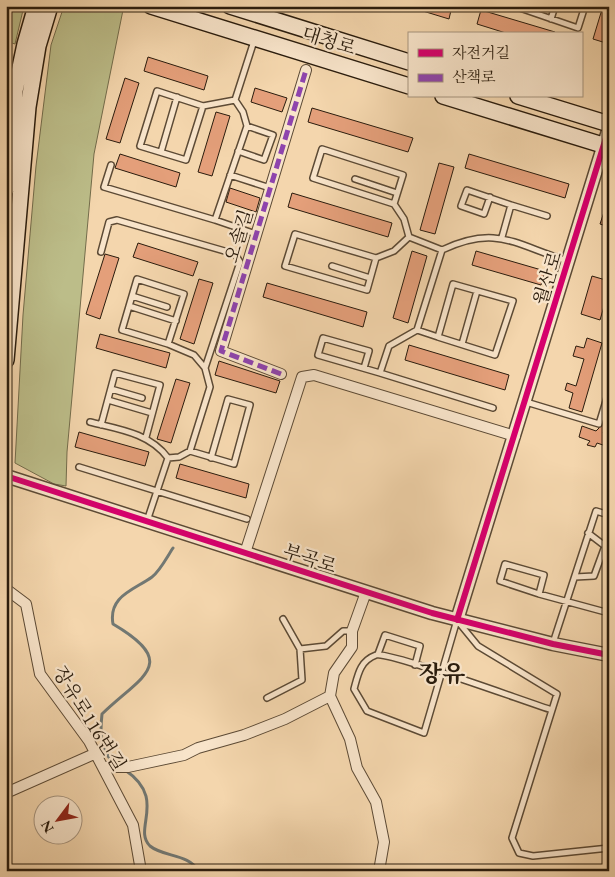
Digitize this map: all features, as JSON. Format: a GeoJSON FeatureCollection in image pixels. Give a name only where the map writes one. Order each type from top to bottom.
{"type":"FeatureCollection","features":[{"type":"Feature","properties":{"kind":"main road"},"geometry":{"type":"LineString","coordinates":[[6,189],[11,85],[36,6]]}},
{"type":"Feature","properties":{"kind":"main road"},"geometry":{"type":"LineString","coordinates":[[6,360],[28,107],[38,46],[50,6]]}},
{"type":"Feature","properties":{"kind":"main road","name":"대청로"},"geometry":{"type":"LineString","coordinates":[[151,6],[408,86]]}},
{"type":"Feature","properties":{"kind":"main road","name":"대청로"},"geometry":{"type":"LineString","coordinates":[[230,6],[408,62]]}},
{"type":"Feature","properties":{"kind":"main road"},"geometry":{"type":"LineString","coordinates":[[450,98],[606,146]]}},
{"type":"Feature","properties":{"kind":"main road"},"geometry":{"type":"LineString","coordinates":[[524,98],[609,124]]}},
{"type":"Feature","properties":{"kind":"street","name":"오솔길"},"geometry":{"type":"LineString","coordinates":[[281,374],[221,351],[306,70]]}},
{"type":"Feature","properties":{"kind":"street","name":"월산로"},"geometry":{"type":"LineString","coordinates":[[457,620],[606,146],[609,128]]}},
{"type":"Feature","properties":{"kind":"street"},"geometry":{"type":"LineString","coordinates":[[245,553],[302,378],[314,375],[357,390],[514,436]]}},
{"type":"Feature","properties":{"kind":"street","name":"부곡로"},"geometry":{"type":"LineString","coordinates":[[6,476],[457,620],[553,644],[609,654]]}},
{"type":"Feature","properties":{"kind":"street","name":"장유로116번길"},"geometry":{"type":"LineString","coordinates":[[6,589],[26,604],[40,674],[89,741],[132,825],[141,871]]}},
{"type":"Feature","properties":{"kind":"street"},"geometry":{"type":"LineString","coordinates":[[366,592],[352,631],[352,646],[334,673],[330,696],[350,739],[357,768],[376,802],[384,842],[379,871]]}},
{"type":"Feature","properties":{"kind":"street"},"geometry":{"type":"LineString","coordinates":[[103,768],[128,767],[184,755],[198,748],[244,735],[285,719],[330,696]]}},
{"type":"Feature","properties":{"kind":"street"},"geometry":{"type":"LineString","coordinates":[[6,793],[94,754]]}},
{"type":"Feature","properties":{"kind":"lane"},"geometry":{"type":"LineString","coordinates":[[514,6],[578,28],[586,6]]}},
{"type":"Feature","properties":{"kind":"lane"},"geometry":{"type":"LineString","coordinates":[[547,6],[555,8],[551,19]]}},
{"type":"Feature","properties":{"kind":"lane"},"geometry":{"type":"LineString","coordinates":[[235,100],[255,38]]}},
{"type":"Feature","properties":{"kind":"lane"},"geometry":{"type":"LineString","coordinates":[[203,106],[186,160],[140,146],[157,91],[203,106],[235,100]]}},
{"type":"Feature","properties":{"kind":"lane"},"geometry":{"type":"LineString","coordinates":[[162,152],[177,97]]}},
{"type":"Feature","properties":{"kind":"lane"},"geometry":{"type":"LineString","coordinates":[[215,220],[247,126],[243,112],[235,100]]}},
{"type":"Feature","properties":{"kind":"lane"},"geometry":{"type":"LineString","coordinates":[[238,152],[264,160],[270,143],[272,135],[247,126]]}},
{"type":"Feature","properties":{"kind":"lane"},"geometry":{"type":"LineString","coordinates":[[394,204],[403,174],[322,149],[313,178],[394,204],[404,219],[410,237],[442,250],[474,238],[502,237],[568,262]]}},
{"type":"Feature","properties":{"kind":"lane"},"geometry":{"type":"LineString","coordinates":[[111,165],[104,187],[253,233]]}},
{"type":"Feature","properties":{"kind":"lane"},"geometry":{"type":"LineString","coordinates":[[230,175],[267,187]]}},
{"type":"Feature","properties":{"kind":"lane"},"geometry":{"type":"LineString","coordinates":[[355,180],[397,193]]}},
{"type":"Feature","properties":{"kind":"lane"},"geometry":{"type":"LineString","coordinates":[[490,197],[484,214],[461,206],[467,190],[490,197],[546,216]]}},
{"type":"Feature","properties":{"kind":"lane"},"geometry":{"type":"LineString","coordinates":[[502,237],[511,205]]}},
{"type":"Feature","properties":{"kind":"lane"},"geometry":{"type":"LineString","coordinates":[[101,252],[109,222],[117,220],[235,254],[240,262],[205,368]]}},
{"type":"Feature","properties":{"kind":"lane"},"geometry":{"type":"LineString","coordinates":[[376,258],[367,290],[285,266],[295,234],[376,258],[394,251],[410,237]]}},
{"type":"Feature","properties":{"kind":"lane"},"geometry":{"type":"LineString","coordinates":[[380,373],[389,346],[417,330],[442,250]]}},
{"type":"Feature","properties":{"kind":"lane"},"geometry":{"type":"LineString","coordinates":[[332,266],[370,278]]}},
{"type":"Feature","properties":{"kind":"lane"},"geometry":{"type":"LineString","coordinates":[[168,344],[184,294],[137,279],[122,330],[168,344],[194,355],[205,368],[210,387],[190,451],[179,457],[168,458]]}},
{"type":"Feature","properties":{"kind":"lane"},"geometry":{"type":"LineString","coordinates":[[417,330],[438,337],[462,344],[495,355],[512,301],[454,284],[438,337]]}},
{"type":"Feature","properties":{"kind":"lane"},"geometry":{"type":"LineString","coordinates":[[462,344],[477,291]]}},
{"type":"Feature","properties":{"kind":"lane"},"geometry":{"type":"LineString","coordinates":[[132,296],[167,307]]}},
{"type":"Feature","properties":{"kind":"lane"},"geometry":{"type":"LineString","coordinates":[[129,306],[176,321]]}},
{"type":"Feature","properties":{"kind":"lane"},"geometry":{"type":"LineString","coordinates":[[364,368],[369,351],[323,338],[318,355],[493,408]]}},
{"type":"Feature","properties":{"kind":"lane"},"geometry":{"type":"LineString","coordinates":[[101,425],[115,373],[160,384],[146,437]]}},
{"type":"Feature","properties":{"kind":"lane"},"geometry":{"type":"LineString","coordinates":[[111,389],[142,398]]}},
{"type":"Feature","properties":{"kind":"lane"},"geometry":{"type":"LineString","coordinates":[[525,402],[599,424],[609,391]]}},
{"type":"Feature","properties":{"kind":"lane"},"geometry":{"type":"LineString","coordinates":[[190,451],[211,458],[234,464],[250,405],[228,399],[211,458]]}},
{"type":"Feature","properties":{"kind":"lane"},"geometry":{"type":"LineString","coordinates":[[108,400],[152,413]]}},
{"type":"Feature","properties":{"kind":"lane"},"geometry":{"type":"LineString","coordinates":[[90,422],[146,437],[159,446],[168,458]]}},
{"type":"Feature","properties":{"kind":"lane"},"geometry":{"type":"LineString","coordinates":[[147,522],[168,458]]}},
{"type":"Feature","properties":{"kind":"lane"},"geometry":{"type":"LineString","coordinates":[[79,467],[247,519]]}},
{"type":"Feature","properties":{"kind":"lane"},"geometry":{"type":"LineString","coordinates":[[553,644],[596,511],[609,515]]}},
{"type":"Feature","properties":{"kind":"lane"},"geometry":{"type":"LineString","coordinates":[[575,577],[594,576],[605,546],[588,534]]}},
{"type":"Feature","properties":{"kind":"lane"},"geometry":{"type":"LineString","coordinates":[[539,594],[544,575],[505,564],[500,581],[539,594],[567,603],[609,613]]}},
{"type":"Feature","properties":{"kind":"lane"},"geometry":{"type":"LineString","coordinates":[[266,698],[302,680],[300,649],[283,619]]}},
{"type":"Feature","properties":{"kind":"lane"},"geometry":{"type":"LineString","coordinates":[[457,620],[441,672],[424,733],[367,711],[354,689],[360,668],[366,660],[378,654],[441,672],[552,710]]}},
{"type":"Feature","properties":{"kind":"lane"},"geometry":{"type":"LineString","coordinates":[[457,620],[478,646],[557,694],[512,838],[519,853],[533,856],[609,848]]}},
{"type":"Feature","properties":{"kind":"lane"},"geometry":{"type":"LineString","coordinates":[[300,649],[326,646],[343,631],[352,631]]}},
{"type":"Feature","properties":{"kind":"lane"},"geometry":{"type":"LineString","coordinates":[[378,654],[385,635],[420,646],[415,665]]}},
{"type":"Feature","properties":{"kind":"green space"},"geometry":{"type":"Polygon","coordinates":[[[6,6],[24,6],[15,44],[6,41],[6,6]]]}},
{"type":"Feature","properties":{"kind":"green space"},"geometry":{"type":"Polygon","coordinates":[[[64,6],[112,6],[123,10],[94,154],[67,452],[66,486],[54,484],[15,463],[23,315],[36,166],[51,45],[64,6]]]}},
{"type":"Feature","properties":{"kind":"building"},"geometry":{"type":"Polygon","coordinates":[[[413,6],[452,6],[449,19],[413,8],[413,6]]]}},
{"type":"Feature","properties":{"kind":"building"},"geometry":{"type":"Polygon","coordinates":[[[603,6],[609,6],[609,34],[606,43],[593,39],[603,6]]]}},
{"type":"Feature","properties":{"kind":"building"},"geometry":{"type":"Polygon","coordinates":[[[481,10],[555,32],[503,32],[477,24],[481,10]]]}},
{"type":"Feature","properties":{"kind":"building"},"geometry":{"type":"Polygon","coordinates":[[[148,57],[208,76],[204,90],[144,71],[148,57]]]}},
{"type":"Feature","properties":{"kind":"building"},"geometry":{"type":"Polygon","coordinates":[[[125,78],[139,83],[120,143],[106,139],[125,78]]]}},
{"type":"Feature","properties":{"kind":"building"},"geometry":{"type":"Polygon","coordinates":[[[255,88],[287,98],[282,112],[251,102],[255,88]]]}},
{"type":"Feature","properties":{"kind":"building"},"geometry":{"type":"Polygon","coordinates":[[[312,108],[413,138],[408,152],[308,122],[312,108]]]}},
{"type":"Feature","properties":{"kind":"building"},"geometry":{"type":"Polygon","coordinates":[[[216,112],[230,116],[212,176],[198,172],[216,112]]]}},
{"type":"Feature","properties":{"kind":"building"},"geometry":{"type":"Polygon","coordinates":[[[120,154],[180,173],[176,187],[115,168],[120,154]]]}},
{"type":"Feature","properties":{"kind":"building"},"geometry":{"type":"Polygon","coordinates":[[[469,154],[569,184],[565,198],[465,168],[469,154]]]}},
{"type":"Feature","properties":{"kind":"building"},"geometry":{"type":"Polygon","coordinates":[[[439,163],[454,167],[435,234],[420,230],[439,163]]]}},
{"type":"Feature","properties":{"kind":"building"},"geometry":{"type":"Polygon","coordinates":[[[230,188],[260,198],[256,212],[226,202],[230,188]]]}},
{"type":"Feature","properties":{"kind":"building"},"geometry":{"type":"Polygon","coordinates":[[[292,193],[392,223],[388,237],[288,207],[292,193]]]}},
{"type":"Feature","properties":{"kind":"building"},"geometry":{"type":"Polygon","coordinates":[[[607,203],[609,204],[609,227],[600,224],[607,203]]]}},
{"type":"Feature","properties":{"kind":"building"},"geometry":{"type":"Polygon","coordinates":[[[138,243],[198,262],[193,276],[133,257],[138,243]]]}},
{"type":"Feature","properties":{"kind":"building"},"geometry":{"type":"Polygon","coordinates":[[[412,251],[427,256],[408,323],[393,318],[412,251]]]}},
{"type":"Feature","properties":{"kind":"building"},"geometry":{"type":"Polygon","coordinates":[[[476,251],[545,271],[541,285],[472,265],[476,251]]]}},
{"type":"Feature","properties":{"kind":"building"},"geometry":{"type":"Polygon","coordinates":[[[105,254],[119,258],[100,319],[86,314],[105,254]]]}},
{"type":"Feature","properties":{"kind":"building"},"geometry":{"type":"Polygon","coordinates":[[[592,276],[609,281],[609,304],[605,303],[600,320],[581,314],[592,276]]]}},
{"type":"Feature","properties":{"kind":"building"},"geometry":{"type":"Polygon","coordinates":[[[199,279],[213,283],[194,344],[180,339],[199,279]]]}},
{"type":"Feature","properties":{"kind":"building"},"geometry":{"type":"Polygon","coordinates":[[[267,283],[367,312],[363,327],[263,297],[267,283]]]}},
{"type":"Feature","properties":{"kind":"building"},"geometry":{"type":"Polygon","coordinates":[[[100,334],[170,353],[166,368],[96,348],[100,334]]]}},
{"type":"Feature","properties":{"kind":"building"},"geometry":{"type":"Polygon","coordinates":[[[587,338],[602,343],[582,412],[569,408],[573,393],[565,390],[567,383],[576,386],[584,359],[573,356],[576,346],[584,348],[587,338]]]}},
{"type":"Feature","properties":{"kind":"building"},"geometry":{"type":"Polygon","coordinates":[[[409,345],[509,375],[505,390],[405,360],[409,345]]]}},
{"type":"Feature","properties":{"kind":"building"},"geometry":{"type":"Polygon","coordinates":[[[219,361],[280,381],[276,393],[215,375],[219,361]]]}},
{"type":"Feature","properties":{"kind":"building"},"geometry":{"type":"Polygon","coordinates":[[[176,379],[190,383],[171,443],[157,439],[176,379]]]}},
{"type":"Feature","properties":{"kind":"building"},"geometry":{"type":"Polygon","coordinates":[[[604,423],[608,425],[603,433],[609,435],[609,447],[597,443],[595,447],[587,445],[590,441],[579,437],[582,426],[596,431],[604,423]]]}},
{"type":"Feature","properties":{"kind":"building"},"geometry":{"type":"Polygon","coordinates":[[[79,432],[149,452],[145,466],[75,447],[79,432]]]}},
{"type":"Feature","properties":{"kind":"building"},"geometry":{"type":"Polygon","coordinates":[[[180,464],[249,484],[246,498],[176,478],[180,464]]]}},
{"type":"Feature","properties":{"kind":"waterway"},"geometry":{"type":"LineString","coordinates":[[116,764],[106,754],[102,742],[102,714],[141,679],[148,670],[150,660],[145,650],[134,638],[113,624],[114,607],[118,600],[130,590],[152,577],[161,568],[173,548]]}},
{"type":"Feature","properties":{"kind":"waterway"},"geometry":{"type":"LineString","coordinates":[[125,770],[138,781],[145,792],[147,802],[145,831],[146,839],[150,846],[155,850],[189,861],[198,871]]}},
{"type":"Feature","properties":{"kind":"marked path"},"geometry":{"type":"LineString","coordinates":[[281,374],[221,351],[306,70]]}},
{"type":"Feature","properties":{"kind":"cycle path"},"geometry":{"type":"LineString","coordinates":[[457,620],[609,128]]}},
{"type":"Feature","properties":{"kind":"cycle path"},"geometry":{"type":"LineString","coordinates":[[6,476],[432,613],[553,644],[609,655]]}},
{"type":"Feature","properties":{"kind":"district","name":"장유"},"geometry":{"type":"Point","coordinates":[442,674]}}]}
